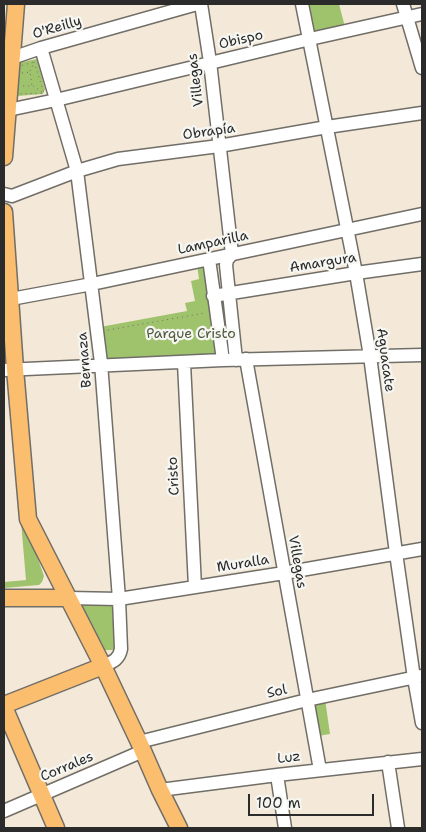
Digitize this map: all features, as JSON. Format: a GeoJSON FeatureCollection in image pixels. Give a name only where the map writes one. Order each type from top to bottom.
{"type":"FeatureCollection","features":[{"type":"Feature","properties":{"kind":"main road"},"geometry":{"type":"LineString","coordinates":[[4,157],[16,4]]}},
{"type":"Feature","properties":{"kind":"main road"},"geometry":{"type":"LineString","coordinates":[[4,212],[10,299],[9,370],[28,519],[103,666],[179,828]]}},
{"type":"Feature","properties":{"kind":"main road"},"geometry":{"type":"LineString","coordinates":[[4,598],[68,598]]}},
{"type":"Feature","properties":{"kind":"main road"},"geometry":{"type":"LineString","coordinates":[[56,828],[4,706],[103,666]]}},
{"type":"Feature","properties":{"kind":"street","name":"O'Reilly"},"geometry":{"type":"LineString","coordinates":[[12,58],[197,4]]}},
{"type":"Feature","properties":{"kind":"street","name":"Villegas"},"geometry":{"type":"LineString","coordinates":[[201,4],[210,62],[232,254],[227,260],[226,265],[229,294],[284,573],[320,770]]}},
{"type":"Feature","properties":{"kind":"street","name":"Aguacate"},"geometry":{"type":"LineString","coordinates":[[302,4],[356,273],[370,356],[396,553],[418,677],[422,722]]}},
{"type":"Feature","properties":{"kind":"street"},"geometry":{"type":"LineString","coordinates":[[403,4],[422,68]]}},
{"type":"Feature","properties":{"kind":"street","name":"Obispo"},"geometry":{"type":"LineString","coordinates":[[8,110],[422,14]]}},
{"type":"Feature","properties":{"kind":"street","name":"Bernaza"},"geometry":{"type":"LineString","coordinates":[[41,48],[77,171],[98,331],[119,599],[121,649],[117,659],[103,666]]}},
{"type":"Feature","properties":{"kind":"street","name":"Obrapía"},"geometry":{"type":"LineString","coordinates":[[4,194],[12,196],[77,171],[118,159],[219,146],[422,113]]}},
{"type":"Feature","properties":{"kind":"street","name":"Lamparilla"},"geometry":{"type":"LineString","coordinates":[[10,299],[92,284],[422,214]]}},
{"type":"Feature","properties":{"kind":"street"},"geometry":{"type":"LineString","coordinates":[[206,260],[223,360]]}},
{"type":"Feature","properties":{"kind":"street","name":"Amargura"},"geometry":{"type":"LineString","coordinates":[[213,296],[422,264]]}},
{"type":"Feature","properties":{"kind":"street"},"geometry":{"type":"LineString","coordinates":[[9,370],[241,359],[422,355]]}},
{"type":"Feature","properties":{"kind":"street","name":"Cristo"},"geometry":{"type":"LineString","coordinates":[[184,362],[195,587]]}},
{"type":"Feature","properties":{"kind":"street","name":"Muralla"},"geometry":{"type":"LineString","coordinates":[[68,598],[119,599],[422,549]]}},
{"type":"Feature","properties":{"kind":"street","name":"Sol"},"geometry":{"type":"LineString","coordinates":[[141,746],[307,700],[418,677]]}},
{"type":"Feature","properties":{"kind":"street","name":"Corrales"},"geometry":{"type":"LineString","coordinates":[[4,811],[141,746]]}},
{"type":"Feature","properties":{"kind":"street","name":"Luz"},"geometry":{"type":"LineString","coordinates":[[160,790],[388,762],[422,760]]}},
{"type":"Feature","properties":{"kind":"street"},"geometry":{"type":"LineString","coordinates":[[388,762],[398,828]]}},
{"type":"Feature","properties":{"kind":"street"},"geometry":{"type":"LineString","coordinates":[[277,775],[285,828]]}},
{"type":"Feature","properties":{"kind":"path"},"geometry":{"type":"LineString","coordinates":[[34,62],[44,93],[17,94],[19,73],[20,66],[34,62]]}},
{"type":"Feature","properties":{"kind":"path"},"geometry":{"type":"LineString","coordinates":[[18,86],[32,86],[30,72],[19,73]]}},
{"type":"Feature","properties":{"kind":"path"},"geometry":{"type":"LineString","coordinates":[[98,331],[216,312]]}},
{"type":"Feature","properties":{"kind":"green space"},"geometry":{"type":"Polygon","coordinates":[[[306,4],[339,4],[345,27],[314,33],[306,4]]]}},
{"type":"Feature","properties":{"kind":"green space"},"geometry":{"type":"Polygon","coordinates":[[[37,59],[45,89],[43,94],[17,96],[18,63],[37,59]]]}},
{"type":"Feature","properties":{"kind":"green space","name":"Parque Cristo"},"geometry":{"type":"Polygon","coordinates":[[[205,263],[217,356],[104,363],[100,327],[187,311],[185,303],[195,301],[191,281],[199,279],[197,265],[205,263]]]}},
{"type":"Feature","properties":{"kind":"green space"},"geometry":{"type":"Polygon","coordinates":[[[21,522],[25,522],[44,576],[39,585],[4,588],[4,582],[26,580],[21,522]]]}},
{"type":"Feature","properties":{"kind":"green space"},"geometry":{"type":"Polygon","coordinates":[[[83,604],[112,605],[115,650],[100,650],[80,607],[83,604]]]}},
{"type":"Feature","properties":{"kind":"green space"},"geometry":{"type":"Polygon","coordinates":[[[325,699],[330,734],[318,736],[312,701],[325,699]]]}}]}
